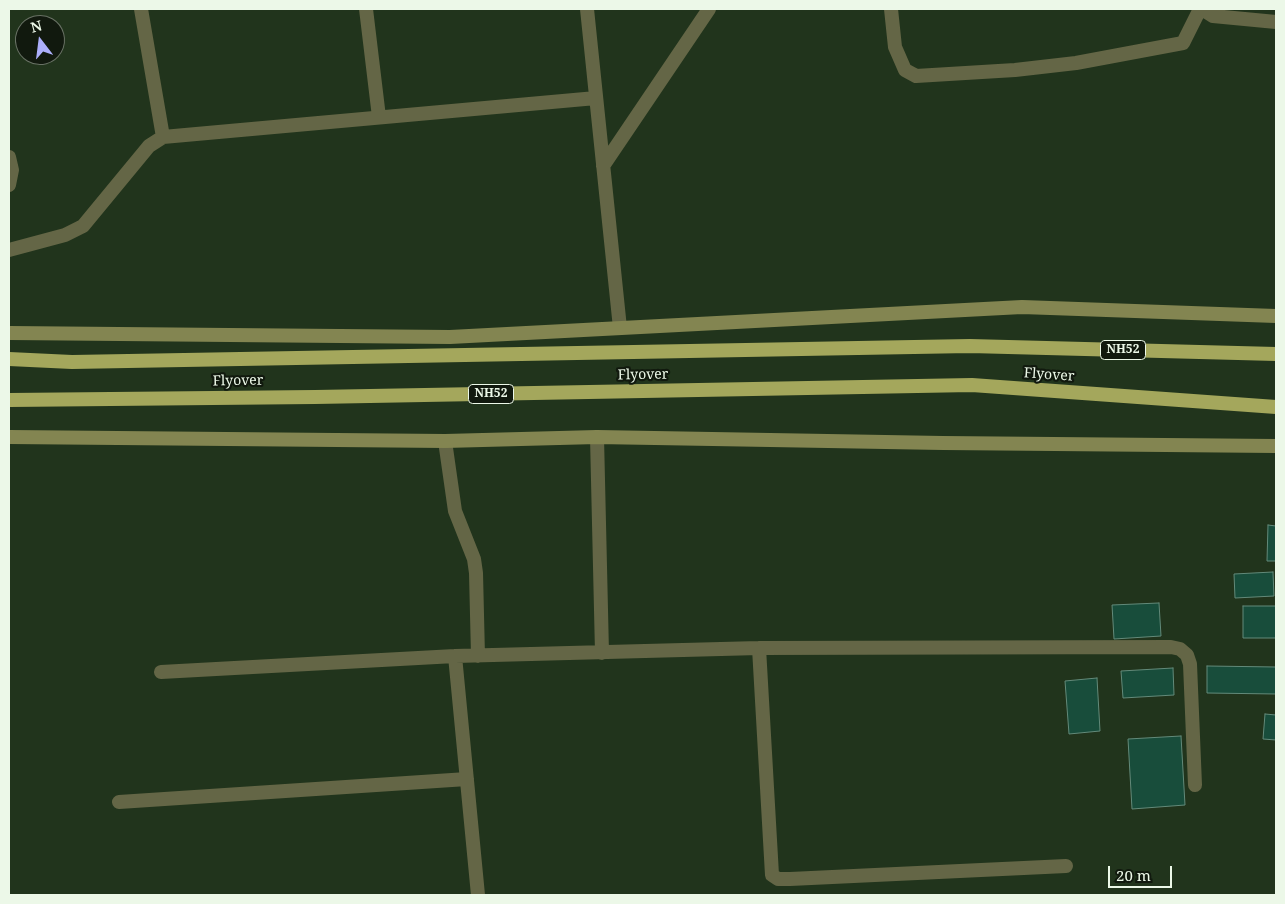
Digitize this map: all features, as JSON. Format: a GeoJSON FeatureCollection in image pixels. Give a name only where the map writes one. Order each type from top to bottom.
{"type":"FeatureCollection","features":[{"type":"Feature","properties":{"kind":"highway","name":"Flyover"},"geometry":{"type":"LineString","coordinates":[[9,359],[82,362],[970,346],[1276,354]]}},
{"type":"Feature","properties":{"kind":"highway","name":"Flyover"},"geometry":{"type":"LineString","coordinates":[[9,400],[972,385],[1276,407]]}},
{"type":"Feature","properties":{"kind":"main road"},"geometry":{"type":"LineString","coordinates":[[9,333],[450,337],[1022,307],[1276,316]]}},
{"type":"Feature","properties":{"kind":"main road"},"geometry":{"type":"LineString","coordinates":[[9,438],[445,441],[597,437],[943,444],[1276,446]]}},
{"type":"Feature","properties":{"kind":"street"},"geometry":{"type":"LineString","coordinates":[[141,9],[163,136]]}},
{"type":"Feature","properties":{"kind":"street"},"geometry":{"type":"LineString","coordinates":[[366,9],[379,117]]}},
{"type":"Feature","properties":{"kind":"street"},"geometry":{"type":"LineString","coordinates":[[587,9],[620,328]]}},
{"type":"Feature","properties":{"kind":"street"},"geometry":{"type":"LineString","coordinates":[[603,166],[709,9]]}},
{"type":"Feature","properties":{"kind":"street"},"geometry":{"type":"LineString","coordinates":[[891,9],[895,47],[905,70],[916,76],[1015,70],[1067,64],[1140,53],[1183,43],[1201,9],[1213,16],[1276,22]]}},
{"type":"Feature","properties":{"kind":"street"},"geometry":{"type":"LineString","coordinates":[[9,250],[65,235],[83,226],[149,146],[163,136],[596,98]]}},
{"type":"Feature","properties":{"kind":"street"},"geometry":{"type":"LineString","coordinates":[[9,157],[12,170],[9,185]]}},
{"type":"Feature","properties":{"kind":"street"},"geometry":{"type":"LineString","coordinates":[[597,437],[602,653]]}},
{"type":"Feature","properties":{"kind":"street"},"geometry":{"type":"LineString","coordinates":[[445,441],[455,511],[474,559],[478,656]]}},
{"type":"Feature","properties":{"kind":"street"},"geometry":{"type":"LineString","coordinates":[[161,672],[455,656],[759,648],[1171,647],[1180,649],[1187,655],[1190,664],[1195,785]]}},
{"type":"Feature","properties":{"kind":"street"},"geometry":{"type":"LineString","coordinates":[[759,648],[772,875],[778,879],[790,879],[1066,866]]}},
{"type":"Feature","properties":{"kind":"street"},"geometry":{"type":"LineString","coordinates":[[455,656],[478,895]]}},
{"type":"Feature","properties":{"kind":"street"},"geometry":{"type":"LineString","coordinates":[[119,802],[467,780]]}},
{"type":"Feature","properties":{"kind":"building"},"geometry":{"type":"Polygon","coordinates":[[[1268,525],[1276,526],[1276,561],[1267,561],[1268,525]]]}},
{"type":"Feature","properties":{"kind":"building"},"geometry":{"type":"Polygon","coordinates":[[[1273,572],[1274,596],[1235,598],[1234,574],[1273,572]]]}},
{"type":"Feature","properties":{"kind":"building"},"geometry":{"type":"Polygon","coordinates":[[[1159,603],[1161,636],[1114,639],[1112,605],[1159,603]]]}},
{"type":"Feature","properties":{"kind":"building"},"geometry":{"type":"Polygon","coordinates":[[[1243,606],[1276,606],[1276,638],[1243,638],[1243,606]]]}},
{"type":"Feature","properties":{"kind":"building"},"geometry":{"type":"Polygon","coordinates":[[[1207,666],[1276,667],[1276,694],[1207,693],[1207,666]]]}},
{"type":"Feature","properties":{"kind":"building"},"geometry":{"type":"Polygon","coordinates":[[[1173,668],[1174,695],[1123,698],[1121,671],[1173,668]]]}},
{"type":"Feature","properties":{"kind":"building"},"geometry":{"type":"Polygon","coordinates":[[[1097,678],[1100,731],[1069,734],[1065,681],[1097,678]]]}},
{"type":"Feature","properties":{"kind":"building"},"geometry":{"type":"Polygon","coordinates":[[[1265,714],[1276,715],[1276,740],[1263,739],[1265,714]]]}},
{"type":"Feature","properties":{"kind":"building"},"geometry":{"type":"Polygon","coordinates":[[[1181,736],[1185,805],[1132,809],[1128,739],[1181,736]]]}}]}
